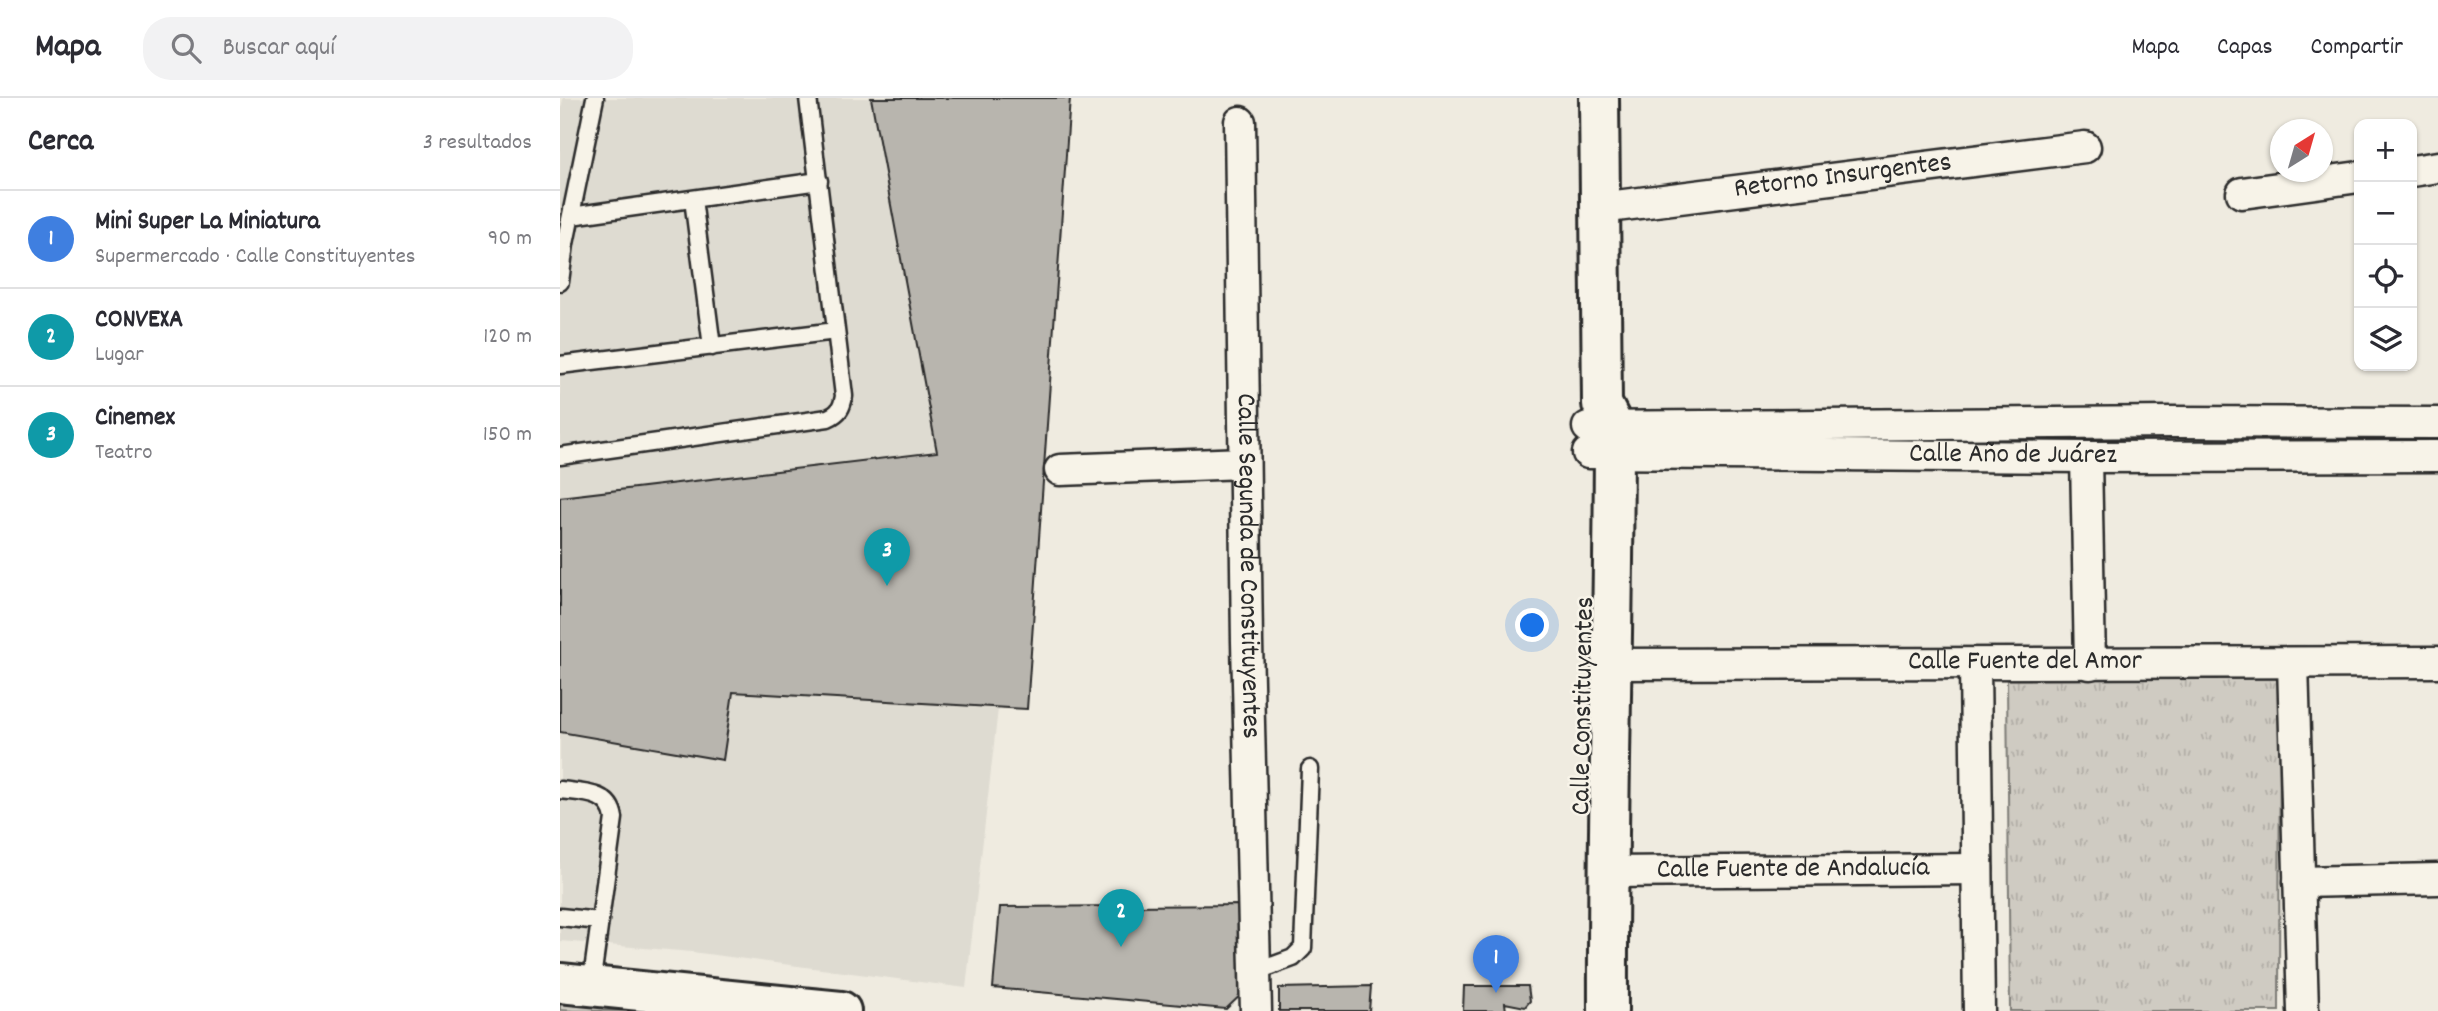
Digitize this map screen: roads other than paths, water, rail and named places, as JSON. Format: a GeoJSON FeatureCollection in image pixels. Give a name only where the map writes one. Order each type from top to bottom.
{"type":"FeatureCollection","features":[{"type":"Feature","properties":{"kind":"street","name":"Calle Constituyentes"},"geometry":{"type":"LineString","coordinates":[[1581,1011],[1601,433],[1599,98]]}},
{"type":"Feature","properties":{"kind":"street","name":"Calle Segunda de Constituyentes"},"geometry":{"type":"LineString","coordinates":[[1240,122],[1244,463],[1256,1011]]}},
{"type":"Feature","properties":{"kind":"street","name":"Retorno Insurgentes"},"geometry":{"type":"LineString","coordinates":[[1600,208],[2085,148]]}},
{"type":"Feature","properties":{"kind":"street"},"geometry":{"type":"LineString","coordinates":[[2417,170],[2438,167]]}},
{"type":"Feature","properties":{"kind":"street"},"geometry":{"type":"LineString","coordinates":[[2242,193],[2354,178]]}},
{"type":"Feature","properties":{"kind":"street","name":"Calle Año de Juárez"},"geometry":{"type":"LineString","coordinates":[[1601,433],[2158,422],[2438,423]]}},
{"type":"Feature","properties":{"kind":"street","name":"Calle Constituyentes"},"geometry":{"type":"LineString","coordinates":[[1601,433],[1612,664],[1608,1011]]}},
{"type":"Feature","properties":{"kind":"street","name":"Calle Año de Juárez"},"geometry":{"type":"LineString","coordinates":[[1601,433],[2086,457],[2438,456]]}},
{"type":"Feature","properties":{"kind":"street"},"geometry":{"type":"LineString","coordinates":[[2086,457],[2090,664]]}},
{"type":"Feature","properties":{"kind":"street"},"geometry":{"type":"LineString","coordinates":[[1060,470],[1244,463]]}},
{"type":"Feature","properties":{"kind":"street","name":"Calle Fuente del Amor"},"geometry":{"type":"LineString","coordinates":[[1612,664],[2438,662]]}},
{"type":"Feature","properties":{"kind":"street"},"geometry":{"type":"LineString","coordinates":[[2294,663],[2303,1011]]}},
{"type":"Feature","properties":{"kind":"street"},"geometry":{"type":"LineString","coordinates":[[1975,664],[1979,1011]]}},
{"type":"Feature","properties":{"kind":"street","name":"Calle Fuente de Andalucía"},"geometry":{"type":"LineString","coordinates":[[1608,872],[1977,869]]}},
{"type":"Feature","properties":{"kind":"street"},"geometry":{"type":"LineString","coordinates":[[2300,882],[2438,879]]}},
{"type":"Feature","properties":{"kind":"street"},"geometry":{"type":"LineString","coordinates":[[575,985],[752,1007],[841,1011]]}},
{"type":"Feature","properties":{"kind":"lane"},"geometry":{"type":"LineString","coordinates":[[560,281],[563,246],[595,98]]}},
{"type":"Feature","properties":{"kind":"lane"},"geometry":{"type":"LineString","coordinates":[[560,456],[828,418],[838,414],[843,406],[836,331],[808,98]]}},
{"type":"Feature","properties":{"kind":"lane"},"geometry":{"type":"LineString","coordinates":[[571,216],[819,181]]}},
{"type":"Feature","properties":{"kind":"lane"},"geometry":{"type":"LineString","coordinates":[[693,199],[712,347]]}},
{"type":"Feature","properties":{"kind":"lane"},"geometry":{"type":"LineString","coordinates":[[560,365],[836,331]]}},
{"type":"Feature","properties":{"kind":"lane"},"geometry":{"type":"LineString","coordinates":[[1255,972],[1293,958],[1303,948],[1310,769]]}},
{"type":"Feature","properties":{"kind":"lane"},"geometry":{"type":"LineString","coordinates":[[560,790],[598,796],[606,800],[613,808],[614,818],[600,921],[575,985]]}},
{"type":"Feature","properties":{"kind":"lane"},"geometry":{"type":"LineString","coordinates":[[560,917],[600,921]]}},
{"type":"Feature","properties":{"kind":"place","name":"Cinemex"},"geometry":{"type":"Point","coordinates":[887,586]}},
{"type":"Feature","properties":{"kind":"place","name":"CONVEXA"},"geometry":{"type":"Point","coordinates":[1121,947]}},
{"type":"Feature","properties":{"kind":"place","name":"Mini Super La Miniatura"},"geometry":{"type":"Point","coordinates":[1496,993]}}]}
